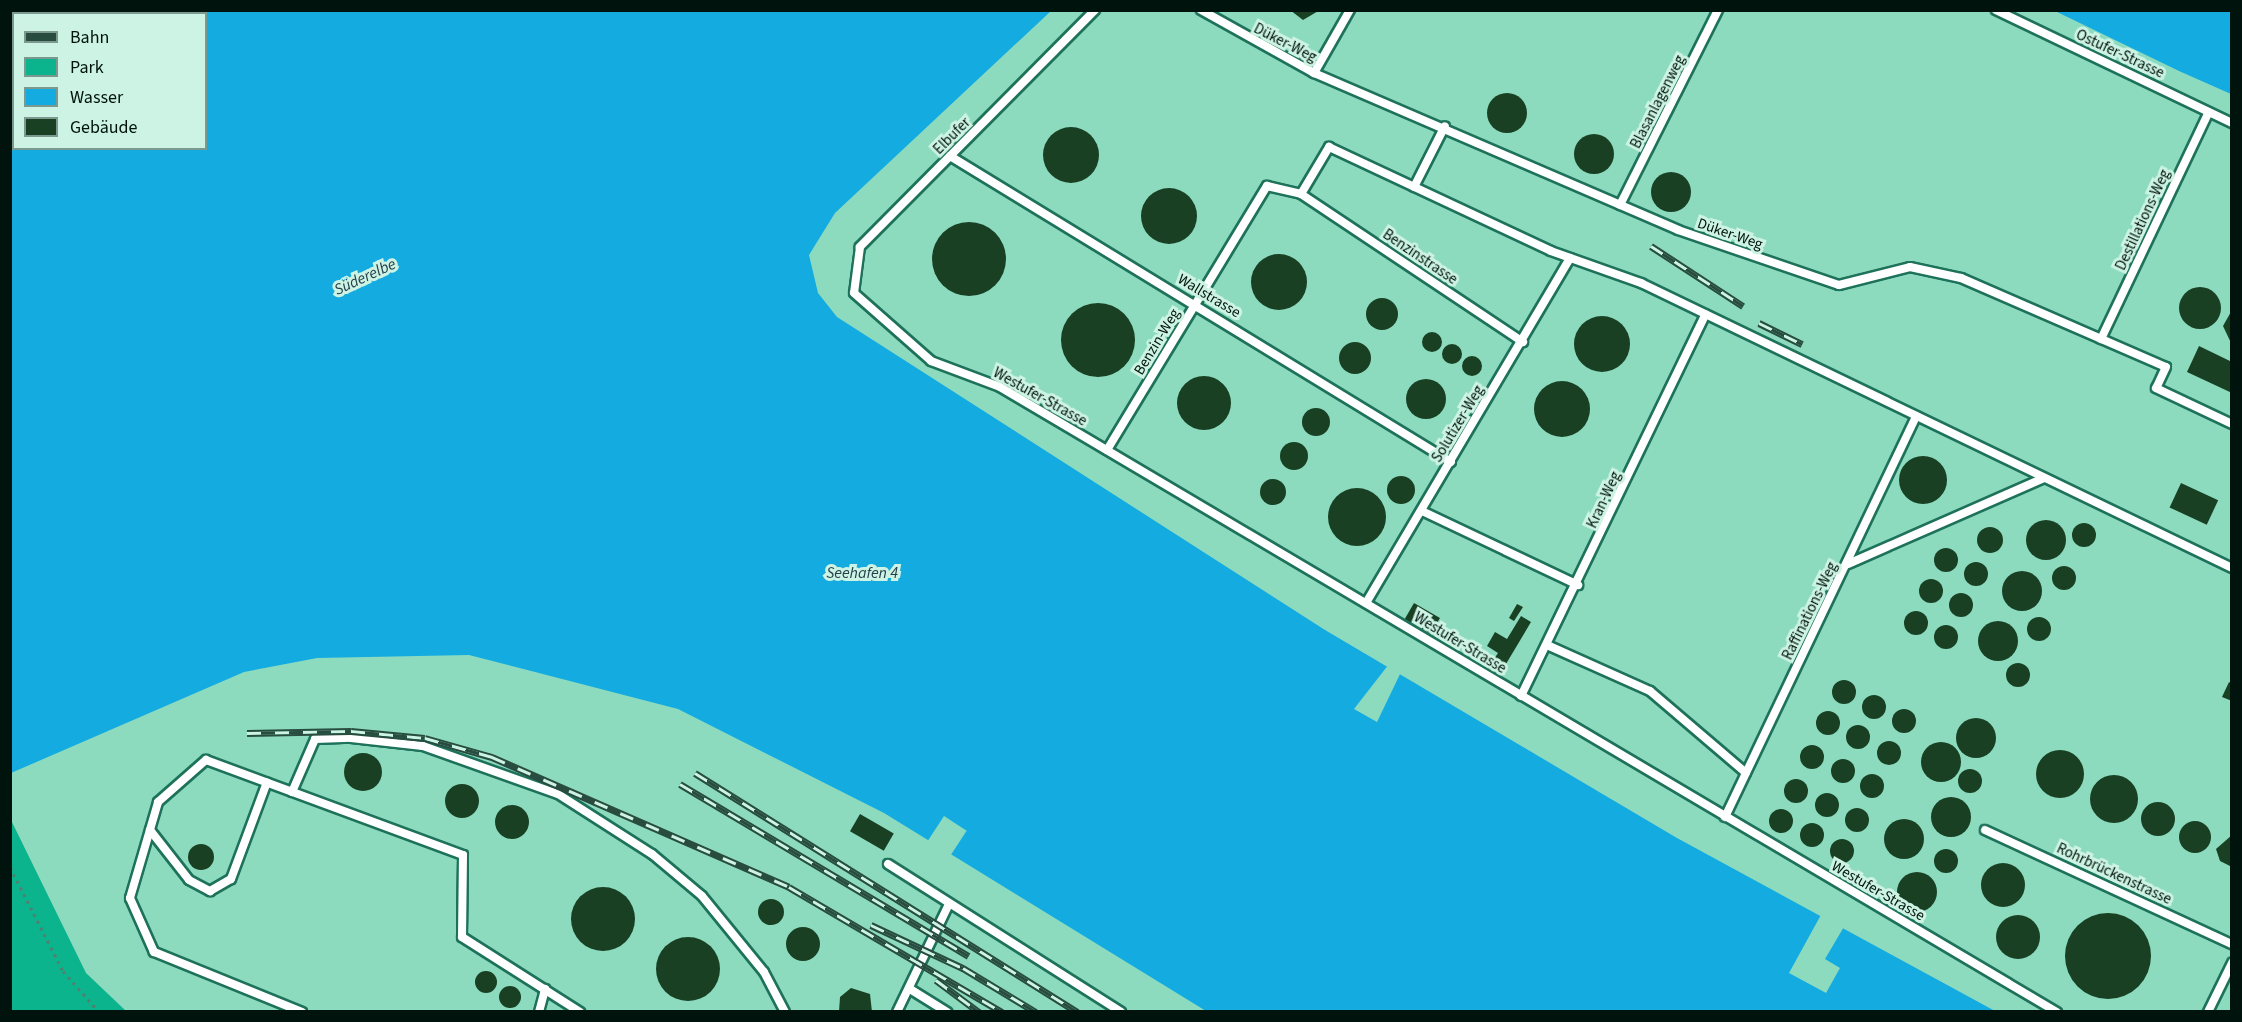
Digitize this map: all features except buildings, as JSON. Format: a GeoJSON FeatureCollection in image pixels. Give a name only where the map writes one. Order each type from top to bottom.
{"type":"FeatureCollection","features":[{"type":"Feature","properties":{"kind":"lane","name":"Elbufer"},"geometry":{"type":"LineString","coordinates":[[854,293],[860,247],[1095,10]]}},
{"type":"Feature","properties":{"kind":"lane","name":"Düker-Weg"},"geometry":{"type":"LineString","coordinates":[[1201,10],[1314,73],[1445,126],[1620,205],[1839,285],[1910,267],[1960,278],[2166,367],[2156,388],[2232,424]]}},
{"type":"Feature","properties":{"kind":"lane"},"geometry":{"type":"LineString","coordinates":[[1314,73],[1350,10]]}},
{"type":"Feature","properties":{"kind":"lane","name":"Blasanlagenweg"},"geometry":{"type":"LineString","coordinates":[[1620,205],[1718,10]]}},
{"type":"Feature","properties":{"kind":"lane","name":"Ostufer-Strasse"},"geometry":{"type":"LineString","coordinates":[[1996,10],[2232,123]]}},
{"type":"Feature","properties":{"kind":"lane","name":"Destillations-Weg"},"geometry":{"type":"LineString","coordinates":[[2101,339],[2209,112]]}},
{"type":"Feature","properties":{"kind":"lane"},"geometry":{"type":"LineString","coordinates":[[1414,187],[1445,126]]}},
{"type":"Feature","properties":{"kind":"lane"},"geometry":{"type":"LineString","coordinates":[[1301,194],[1329,147],[1570,258],[1706,315],[2232,568]]}},
{"type":"Feature","properties":{"kind":"lane","name":"Wallstrasse"},"geometry":{"type":"LineString","coordinates":[[950,156],[1196,303],[1451,462]]}},
{"type":"Feature","properties":{"kind":"lane","name":"Benzin-Weg"},"geometry":{"type":"LineString","coordinates":[[1107,450],[1267,186],[1301,194]]}},
{"type":"Feature","properties":{"kind":"lane","name":"Benzinstrasse"},"geometry":{"type":"LineString","coordinates":[[1301,194],[1523,342]]}},
{"type":"Feature","properties":{"kind":"lane","name":"Solutizer-Weg"},"geometry":{"type":"LineString","coordinates":[[1366,603],[1523,342],[1570,258]]}},
{"type":"Feature","properties":{"kind":"lane","name":"Westufer-Strasse"},"geometry":{"type":"LineString","coordinates":[[854,293],[931,361],[1000,387],[2057,1011]]}},
{"type":"Feature","properties":{"kind":"lane","name":"Kran-Weg"},"geometry":{"type":"LineString","coordinates":[[1521,696],[1578,585],[1706,315]]}},
{"type":"Feature","properties":{"kind":"lane","name":"Raffinations-Weg"},"geometry":{"type":"LineString","coordinates":[[1725,817],[1848,564],[1916,416]]}},
{"type":"Feature","properties":{"kind":"lane"},"geometry":{"type":"LineString","coordinates":[[1848,564],[2044,478]]}},
{"type":"Feature","properties":{"kind":"lane"},"geometry":{"type":"LineString","coordinates":[[1422,511],[1578,585]]}},
{"type":"Feature","properties":{"kind":"lane"},"geometry":{"type":"LineString","coordinates":[[1547,645],[1650,691],[1746,773]]}},
{"type":"Feature","properties":{"kind":"lane"},"geometry":{"type":"LineString","coordinates":[[292,792],[315,739],[351,738],[423,746],[558,794],[652,854],[702,896],[764,972],[785,1011]]}},
{"type":"Feature","properties":{"kind":"lane"},"geometry":{"type":"LineString","coordinates":[[302,1011],[154,952],[130,898],[158,802],[206,760],[462,855],[462,937],[580,1011]]}},
{"type":"Feature","properties":{"kind":"lane"},"geometry":{"type":"LineString","coordinates":[[150,830],[189,880],[210,891],[231,879],[267,782]]}},
{"type":"Feature","properties":{"kind":"lane","name":"Rohrbrückenstrasse"},"geometry":{"type":"LineString","coordinates":[[1985,830],[2232,944]]}},
{"type":"Feature","properties":{"kind":"lane"},"geometry":{"type":"LineString","coordinates":[[888,864],[1121,1011]]}},
{"type":"Feature","properties":{"kind":"lane"},"geometry":{"type":"LineString","coordinates":[[897,1011],[949,904]]}},
{"type":"Feature","properties":{"kind":"lane"},"geometry":{"type":"LineString","coordinates":[[2208,1011],[2232,963]]}},
{"type":"Feature","properties":{"kind":"lane"},"geometry":{"type":"LineString","coordinates":[[539,1011],[545,989]]}},
{"type":"Feature","properties":{"kind":"lane"},"geometry":{"type":"LineString","coordinates":[[909,989],[947,1011]]}},
{"type":"Feature","properties":{"kind":"path"},"geometry":{"type":"LineString","coordinates":[[10,867],[63,971],[99,1011]]}},
{"type":"Feature","properties":{"kind":"green space"},"geometry":{"type":"Polygon","coordinates":[[[10,818],[86,973],[126,1011],[11,1011],[10,818]]]}},
{"type":"Feature","properties":{"kind":"water"},"geometry":{"type":"Polygon","coordinates":[[[11,11],[1051,11],[835,213],[809,255],[818,293],[837,317],[1325,630],[1677,838],[1995,1011],[1206,1011],[884,813],[678,709],[469,655],[317,658],[244,672],[11,773],[11,11]]]}},
{"type":"Feature","properties":{"kind":"water"},"geometry":{"type":"Polygon","coordinates":[[[2055,11],[2231,11],[2231,94],[2179,71],[2055,11]]]}},
{"type":"Feature","properties":{"kind":"pier"},"geometry":{"type":"Polygon","coordinates":[[[1389,664],[1401,672],[1377,722],[1354,709],[1389,664]]]}},
{"type":"Feature","properties":{"kind":"pier"},"geometry":{"type":"Polygon","coordinates":[[[944,816],[967,831],[949,858],[927,843],[944,816]]]}},
{"type":"Feature","properties":{"kind":"pier"},"geometry":{"type":"Polygon","coordinates":[[[1822,913],[1845,925],[1825,959],[1840,968],[1826,993],[1789,973],[1822,913]]]}},
{"type":"Feature","properties":{"kind":"railway"},"geometry":{"type":"LineString","coordinates":[[1651,246],[1743,306]]}},
{"type":"Feature","properties":{"kind":"railway"},"geometry":{"type":"LineString","coordinates":[[1759,323],[1802,344]]}},
{"type":"Feature","properties":{"kind":"railway"},"geometry":{"type":"LineString","coordinates":[[247,733],[351,731],[425,738],[492,757],[789,887],[1002,1012]]}},
{"type":"Feature","properties":{"kind":"railway"},"geometry":{"type":"LineString","coordinates":[[695,773],[1078,1012]]}},
{"type":"Feature","properties":{"kind":"railway"},"geometry":{"type":"LineString","coordinates":[[680,784],[969,956]]}},
{"type":"Feature","properties":{"kind":"railway"},"geometry":{"type":"LineString","coordinates":[[871,925],[963,968],[1036,1012]]}},
{"type":"Feature","properties":{"kind":"railway"},"geometry":{"type":"LineString","coordinates":[[936,980],[979,1012]]}},
{"type":"Feature","properties":{"kind":"water label","name":"Süderelbe"},"geometry":{"type":"Point","coordinates":[365,277]}},
{"type":"Feature","properties":{"kind":"water label","name":"Seehafen 4"},"geometry":{"type":"Point","coordinates":[862,573]}}]}
